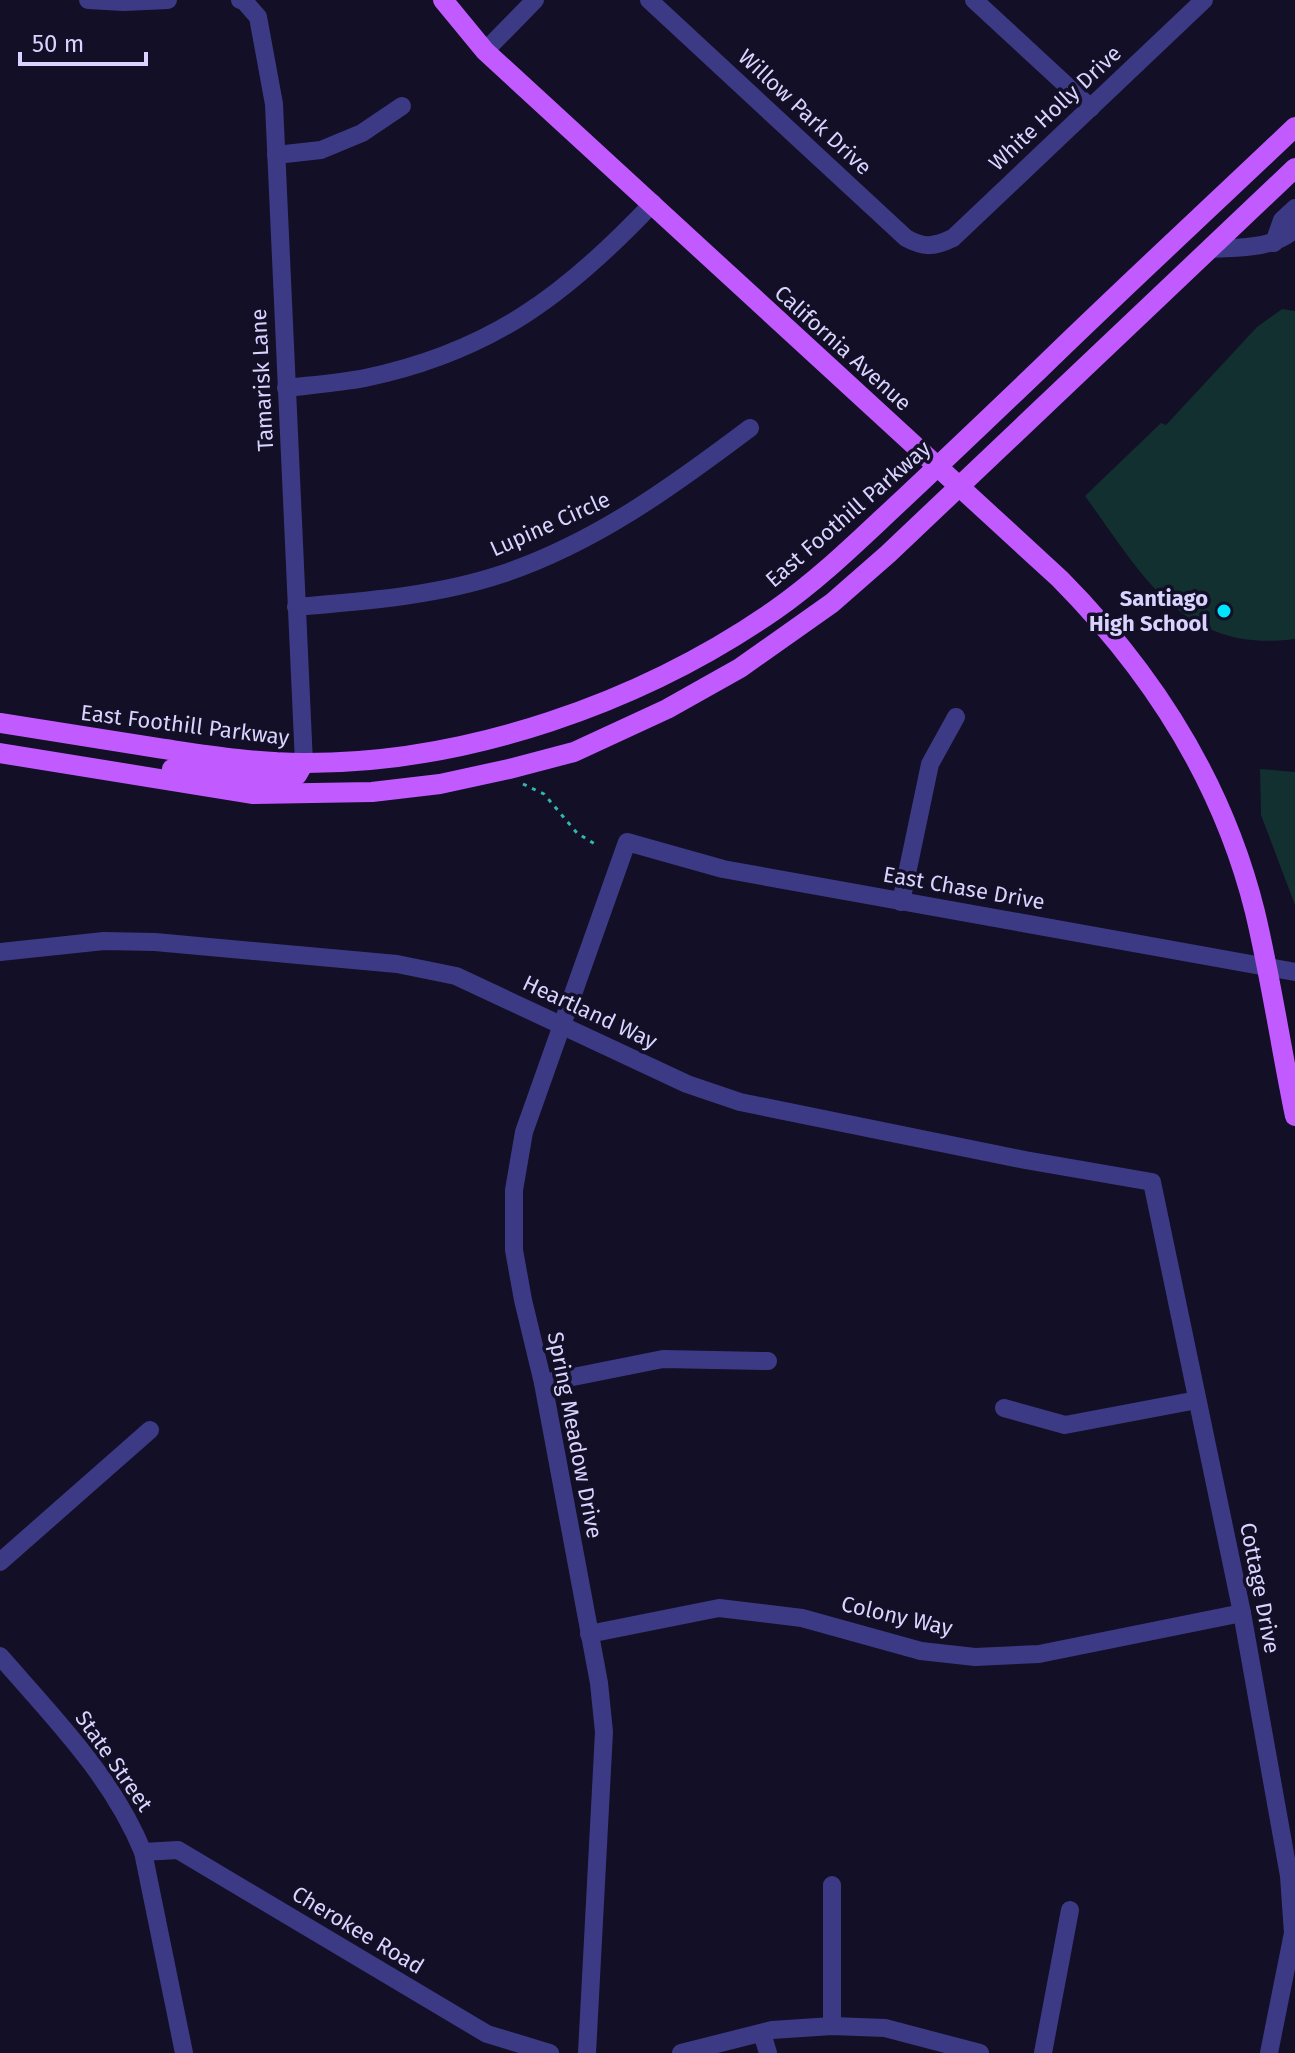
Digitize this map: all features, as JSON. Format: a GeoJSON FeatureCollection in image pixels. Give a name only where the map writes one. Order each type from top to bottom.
{"type":"FeatureCollection","features":[{"type":"Feature","properties":{"kind":"main road","name":"California Avenue"},"geometry":{"type":"LineString","coordinates":[[443,0],[485,51],[1060,579],[1100,621],[1171,714],[1212,791],[1235,848],[1267,966],[1295,1116]]}},
{"type":"Feature","properties":{"kind":"main road","name":"East Foothill Parkway"},"geometry":{"type":"LineString","coordinates":[[0,723],[239,760],[304,763],[452,748],[513,734],[572,715],[637,688],[690,662],[775,610],[808,585],[938,467],[1295,127]]}},
{"type":"Feature","properties":{"kind":"main road"},"geometry":{"type":"LineString","coordinates":[[1,756],[252,794],[372,792],[440,784],[574,752],[667,709],[740,668],[832,603],[888,554],[1295,168]]}},
{"type":"Feature","properties":{"kind":"main road"},"geometry":{"type":"LineString","coordinates":[[130,774],[153,767],[287,777],[297,775],[304,763]]}},
{"type":"Feature","properties":{"kind":"street"},"geometry":{"type":"LineString","coordinates":[[88,0],[168,0]]}},
{"type":"Feature","properties":{"kind":"street","name":"Tamarisk Lane"},"geometry":{"type":"LineString","coordinates":[[242,0],[258,17],[274,104],[304,763]]}},
{"type":"Feature","properties":{"kind":"street"},"geometry":{"type":"LineString","coordinates":[[485,51],[535,0]]}},
{"type":"Feature","properties":{"kind":"street","name":"Willow Park Drive"},"geometry":{"type":"LineString","coordinates":[[649,0],[906,238],[920,245],[936,246]]}},
{"type":"Feature","properties":{"kind":"street"},"geometry":{"type":"LineString","coordinates":[[974,0],[1091,108]]}},
{"type":"Feature","properties":{"kind":"street","name":"White Holly Drive"},"geometry":{"type":"LineString","coordinates":[[936,246],[953,238],[1204,0]]}},
{"type":"Feature","properties":{"kind":"street"},"geometry":{"type":"LineString","coordinates":[[276,155],[321,150],[362,133],[402,106]]}},
{"type":"Feature","properties":{"kind":"street"},"geometry":{"type":"LineString","coordinates":[[286,388],[375,376],[415,366],[472,345],[554,296],[599,259],[653,203]]}},
{"type":"Feature","properties":{"kind":"street"},"geometry":{"type":"LineString","coordinates":[[1274,243],[1282,220],[1295,208]]}},
{"type":"Feature","properties":{"kind":"street"},"geometry":{"type":"LineString","coordinates":[[1210,249],[1274,243],[1295,229]]}},
{"type":"Feature","properties":{"kind":"street","name":"Lupine Circle"},"geometry":{"type":"LineString","coordinates":[[296,607],[409,596],[502,574],[600,532],[673,487],[750,428]]}},
{"type":"Feature","properties":{"kind":"street"},"geometry":{"type":"LineString","coordinates":[[901,902],[930,764],[956,717]]}},
{"type":"Feature","properties":{"kind":"street","name":"East Chase Drive"},"geometry":{"type":"LineString","coordinates":[[627,842],[723,869],[1295,972]]}},
{"type":"Feature","properties":{"kind":"street","name":"Spring Meadow Drive"},"geometry":{"type":"LineString","coordinates":[[587,2053],[604,1732],[599,1683],[543,1383],[514,1250],[514,1190],[524,1132],[627,842]]}},
{"type":"Feature","properties":{"kind":"street","name":"Heartland Way"},"geometry":{"type":"LineString","coordinates":[[0,952],[104,941],[155,942],[397,964],[456,976],[687,1084],[740,1102],[1025,1160],[1152,1182]]}},
{"type":"Feature","properties":{"kind":"street","name":"Cottage Drive"},"geometry":{"type":"LineString","coordinates":[[1152,1182],[1242,1613],[1289,1876],[1293,1933],[1269,2053]]}},
{"type":"Feature","properties":{"kind":"street"},"geometry":{"type":"LineString","coordinates":[[543,1383],[663,1359],[768,1361]]}},
{"type":"Feature","properties":{"kind":"street"},"geometry":{"type":"LineString","coordinates":[[1004,1408],[1065,1425],[1197,1400]]}},
{"type":"Feature","properties":{"kind":"street"},"geometry":{"type":"LineString","coordinates":[[0,1562],[150,1430]]}},
{"type":"Feature","properties":{"kind":"street","name":"Colony Way"},"geometry":{"type":"LineString","coordinates":[[589,1634],[719,1608],[802,1618],[921,1651],[988,1657],[1039,1654],[1242,1613]]}},
{"type":"Feature","properties":{"kind":"street","name":"State Street"},"geometry":{"type":"LineString","coordinates":[[0,1656],[76,1742],[131,1822],[143,1852],[184,2053]]}},
{"type":"Feature","properties":{"kind":"street","name":"Cherokee Road"},"geometry":{"type":"LineString","coordinates":[[143,1852],[178,1850],[487,2034],[550,2053]]}},
{"type":"Feature","properties":{"kind":"street"},"geometry":{"type":"LineString","coordinates":[[832,1885],[832,2026]]}},
{"type":"Feature","properties":{"kind":"street"},"geometry":{"type":"LineString","coordinates":[[1043,2053],[1070,1910]]}},
{"type":"Feature","properties":{"kind":"street"},"geometry":{"type":"LineString","coordinates":[[681,2053],[706,2050],[772,2030],[832,2026],[885,2028],[980,2053]]}},
{"type":"Feature","properties":{"kind":"street"},"geometry":{"type":"LineString","coordinates":[[762,2033],[768,2053]]}},
{"type":"Feature","properties":{"kind":"path"},"geometry":{"type":"LineString","coordinates":[[523,784],[544,794],[577,833],[598,846]]}},
{"type":"Feature","properties":{"kind":"green space"},"geometry":{"type":"Polygon","coordinates":[[[1282,309],[1295,311],[1295,639],[1256,640],[1223,634],[1194,621],[1169,602],[1126,553],[1085,496],[1161,423],[1166,425],[1257,327],[1282,309]]]}},
{"type":"Feature","properties":{"kind":"green space"},"geometry":{"type":"Polygon","coordinates":[[[1260,769],[1295,772],[1295,905],[1261,815],[1260,769]]]}},
{"type":"Feature","properties":{"kind":"place","name":"Santiago High School"},"geometry":{"type":"Point","coordinates":[1224,611]}}]}
